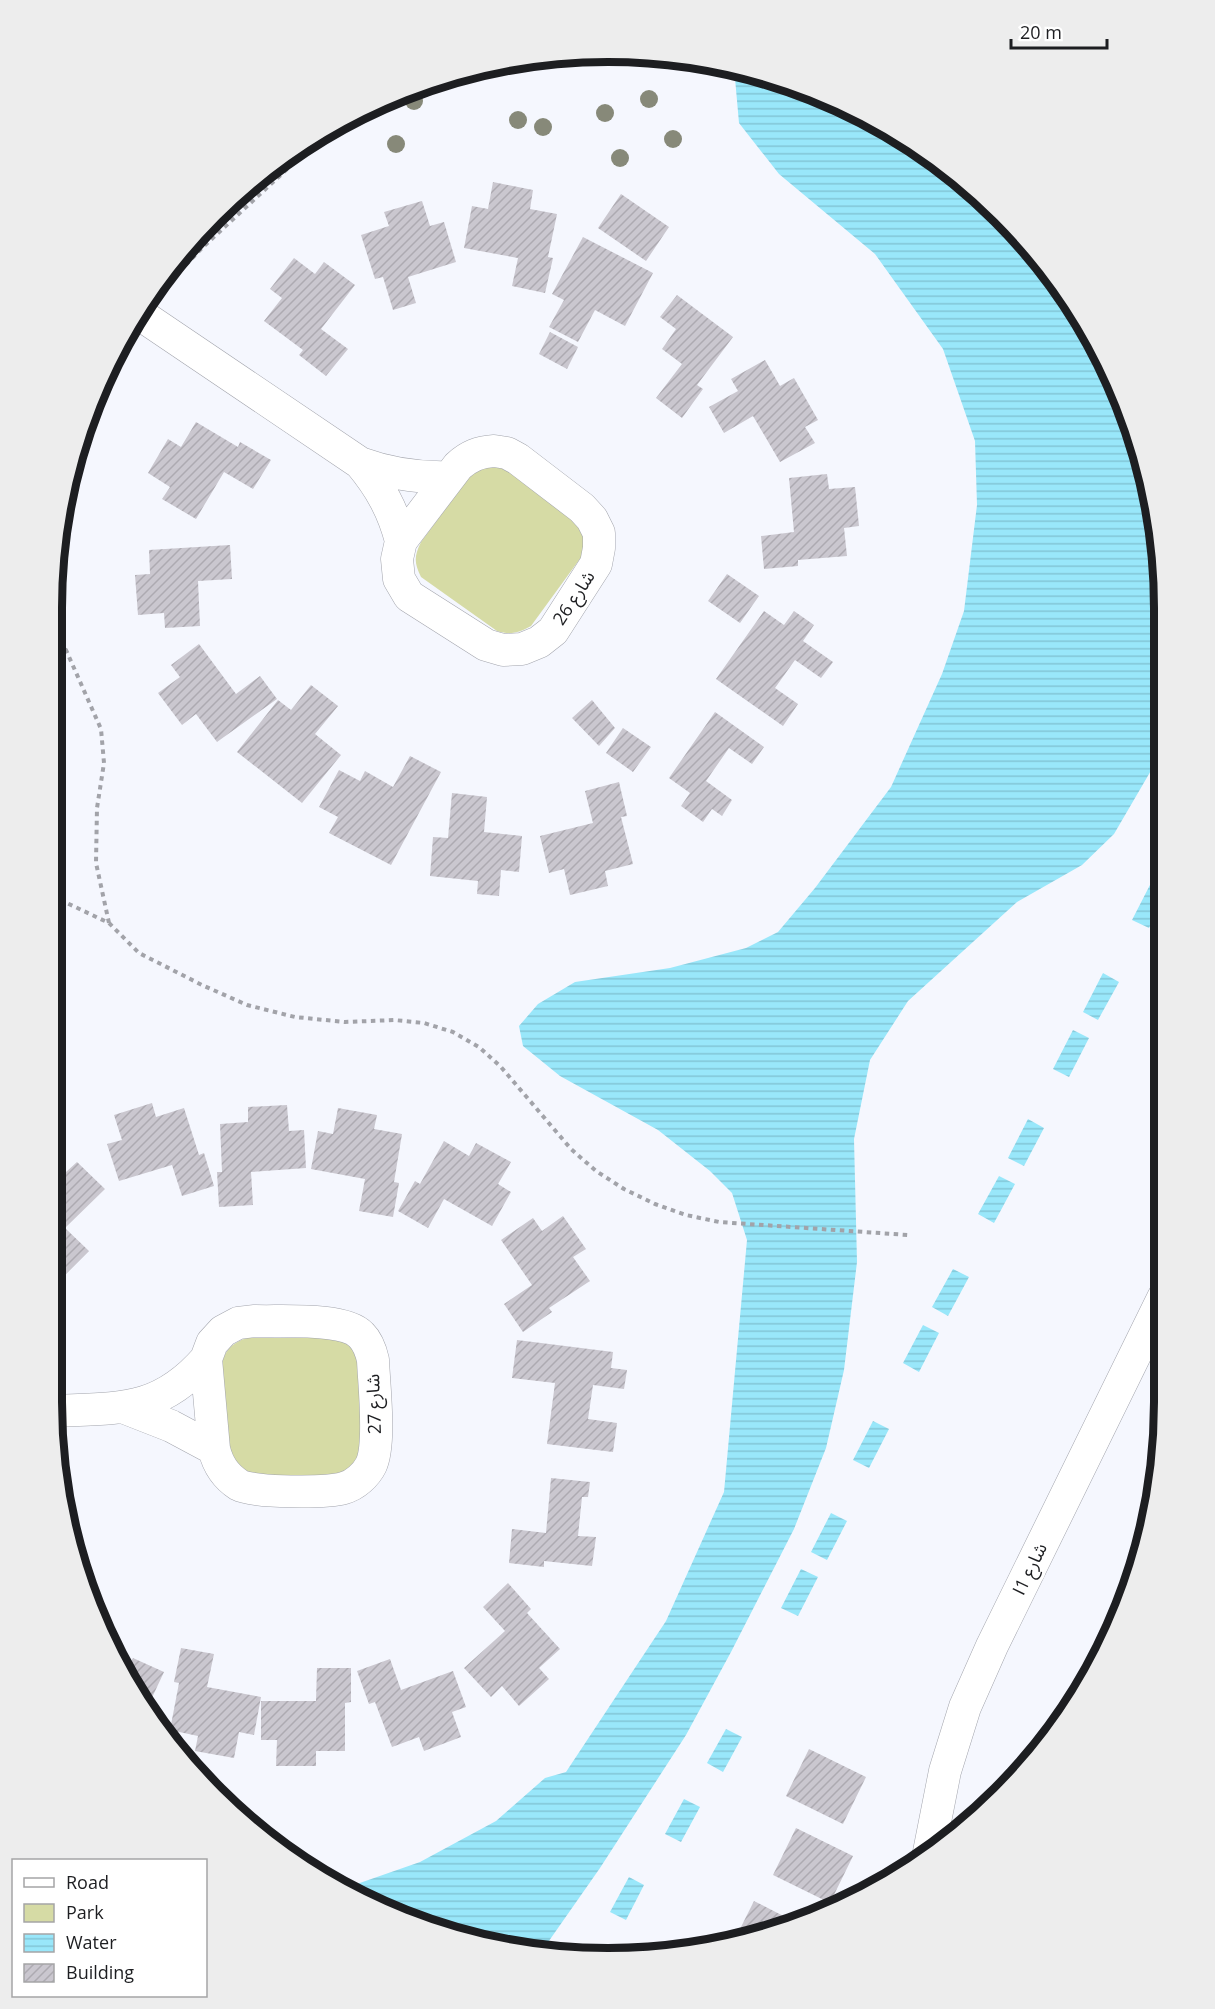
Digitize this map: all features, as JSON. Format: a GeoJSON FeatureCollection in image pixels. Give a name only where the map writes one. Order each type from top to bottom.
{"type":"FeatureCollection","features":[{"type":"Feature","properties":{"kind":"street","name":"شارع 26"},"geometry":{"type":"LineString","coordinates":[[146,317],[360,463],[404,476],[449,477]]}},
{"type":"Feature","properties":{"kind":"street","name":"شارع 26"},"geometry":{"type":"LineString","coordinates":[[494,451],[507,453],[518,459],[582,508],[592,519],[599,533],[596,564],[553,631],[539,642],[522,649],[503,650],[486,645],[409,596],[399,579],[396,559],[401,541],[449,477],[468,457],[480,452],[494,451]]}},
{"type":"Feature","properties":{"kind":"street","name":"شارع 26"},"geometry":{"type":"LineString","coordinates":[[360,463],[386,499],[401,541]]}},
{"type":"Feature","properties":{"kind":"street","name":"I1 شارع"},"geometry":{"type":"LineString","coordinates":[[931,1841],[945,1771],[965,1707],[1154,1316]]}},
{"type":"Feature","properties":{"kind":"street","name":"شارع 27"},"geometry":{"type":"LineString","coordinates":[[62,1410],[125,1408],[162,1396],[193,1374],[206,1359],[212,1343],[223,1331],[238,1323],[335,1323],[349,1326],[361,1334],[369,1346],[373,1360],[376,1449],[371,1466],[360,1479],[345,1488],[259,1490],[242,1486],[227,1476],[217,1462],[206,1359]]}},
{"type":"Feature","properties":{"kind":"street","name":"شارع 27"},"geometry":{"type":"LineString","coordinates":[[125,1408],[171,1426],[214,1449]]}},
{"type":"Feature","properties":{"kind":"path"},"geometry":{"type":"LineString","coordinates":[[169,282],[202,248],[301,156]]}},
{"type":"Feature","properties":{"kind":"path"},"geometry":{"type":"LineString","coordinates":[[62,646],[66,650],[101,729],[104,764],[97,808],[96,863],[109,923]]}},
{"type":"Feature","properties":{"kind":"path"},"geometry":{"type":"LineString","coordinates":[[62,902],[109,923],[139,953],[247,1005],[295,1017],[345,1022],[404,1021],[424,1023],[453,1032],[479,1047],[501,1067],[571,1149],[596,1171],[624,1190],[655,1204],[686,1215],[719,1222],[908,1235]]}},
{"type":"Feature","properties":{"kind":"green space"},"geometry":{"type":"Polygon","coordinates":[[[494,463],[508,468],[587,530],[582,556],[531,626],[514,633],[497,631],[421,577],[416,563],[417,551],[421,542],[471,474],[480,466],[494,463]]]}},
{"type":"Feature","properties":{"kind":"green space"},"geometry":{"type":"Polygon","coordinates":[[[246,1338],[337,1338],[357,1350],[360,1363],[361,1451],[349,1469],[337,1476],[243,1478],[225,1463],[221,1366],[229,1348],[246,1338]]]}},
{"type":"Feature","properties":{"kind":"water"},"geometry":{"type":"Polygon","coordinates":[[[735,77],[783,90],[816,103],[880,135],[940,174],[994,221],[1041,275],[1061,304],[1097,366],[1112,399],[1125,432],[1143,501],[1149,536],[1154,608],[1154,765],[1114,834],[1082,865],[1017,902],[908,1001],[870,1060],[854,1139],[857,1262],[844,1370],[826,1448],[794,1529],[686,1735],[600,1868],[547,1944],[536,1943],[466,1929],[432,1919],[354,1885],[420,1862],[496,1821],[545,1778],[566,1772],[666,1621],[724,1492],[747,1240],[732,1193],[710,1171],[658,1130],[560,1076],[523,1046],[519,1026],[538,1004],[575,982],[670,968],[746,948],[778,932],[815,888],[891,787],[942,674],[964,611],[977,505],[975,441],[943,349],[875,254],[779,174],[739,123],[735,77]]]}},
{"type":"Feature","properties":{"kind":"water"},"geometry":{"type":"Polygon","coordinates":[[[1152,881],[1154,882],[1154,918],[1149,928],[1132,920],[1152,881]]]}},
{"type":"Feature","properties":{"kind":"water"},"geometry":{"type":"Polygon","coordinates":[[[1103,973],[1119,982],[1098,1020],[1083,1012],[1103,973]]]}},
{"type":"Feature","properties":{"kind":"water"},"geometry":{"type":"Polygon","coordinates":[[[1073,1030],[1089,1038],[1069,1077],[1053,1069],[1073,1030]]]}},
{"type":"Feature","properties":{"kind":"water"},"geometry":{"type":"Polygon","coordinates":[[[1028,1119],[1044,1128],[1024,1166],[1008,1158],[1028,1119]]]}},
{"type":"Feature","properties":{"kind":"water"},"geometry":{"type":"Polygon","coordinates":[[[999,1176],[1015,1184],[994,1223],[978,1214],[999,1176]]]}},
{"type":"Feature","properties":{"kind":"water"},"geometry":{"type":"Polygon","coordinates":[[[953,1269],[969,1277],[948,1316],[932,1307],[953,1269]]]}},
{"type":"Feature","properties":{"kind":"water"},"geometry":{"type":"Polygon","coordinates":[[[923,1325],[939,1333],[919,1372],[903,1363],[923,1325]]]}},
{"type":"Feature","properties":{"kind":"water"},"geometry":{"type":"Polygon","coordinates":[[[873,1421],[889,1429],[869,1468],[853,1460],[873,1421]]]}},
{"type":"Feature","properties":{"kind":"water"},"geometry":{"type":"Polygon","coordinates":[[[831,1513],[847,1521],[827,1560],[811,1552],[831,1513]]]}},
{"type":"Feature","properties":{"kind":"water"},"geometry":{"type":"Polygon","coordinates":[[[801,1569],[818,1577],[798,1616],[781,1608],[801,1569]]]}},
{"type":"Feature","properties":{"kind":"water"},"geometry":{"type":"Polygon","coordinates":[[[726,1729],[742,1737],[723,1772],[707,1763],[726,1729]]]}},
{"type":"Feature","properties":{"kind":"water"},"geometry":{"type":"Polygon","coordinates":[[[684,1799],[700,1807],[681,1842],[665,1834],[684,1799]]]}},
{"type":"Feature","properties":{"kind":"water"},"geometry":{"type":"Polygon","coordinates":[[[629,1877],[644,1885],[626,1920],[610,1912],[629,1877]]]}},
{"type":"Feature","properties":{"kind":"building"},"geometry":{"type":"Polygon","coordinates":[[[493,182],[533,190],[530,209],[557,214],[548,257],[553,258],[545,293],[512,286],[518,258],[464,248],[472,206],[488,209],[493,182]]]}},
{"type":"Feature","properties":{"kind":"building"},"geometry":{"type":"Polygon","coordinates":[[[621,194],[669,227],[646,261],[598,228],[621,194]]]}},
{"type":"Feature","properties":{"kind":"building"},"geometry":{"type":"Polygon","coordinates":[[[422,201],[430,226],[444,222],[456,262],[408,277],[416,303],[393,310],[383,277],[375,279],[361,235],[389,226],[384,212],[422,201]]]}},
{"type":"Feature","properties":{"kind":"building"},"geometry":{"type":"Polygon","coordinates":[[[583,237],[653,273],[625,326],[595,310],[578,342],[549,327],[564,300],[552,294],[583,237]]]}},
{"type":"Feature","properties":{"kind":"building"},"geometry":{"type":"Polygon","coordinates":[[[294,258],[315,274],[324,262],[355,285],[321,329],[348,349],[326,376],[299,355],[303,350],[264,321],[282,298],[270,289],[294,258]]]}},
{"type":"Feature","properties":{"kind":"building"},"geometry":{"type":"Polygon","coordinates":[[[677,295],[733,337],[697,385],[703,389],[682,418],[656,398],[682,364],[662,349],[676,329],[660,317],[677,295]]]}},
{"type":"Feature","properties":{"kind":"building"},"geometry":{"type":"Polygon","coordinates":[[[550,332],[578,347],[567,369],[539,354],[550,332]]]}},
{"type":"Feature","properties":{"kind":"building"},"geometry":{"type":"Polygon","coordinates":[[[765,360],[780,386],[794,378],[818,420],[805,427],[815,443],[780,462],[753,416],[724,433],[709,407],[738,391],[731,379],[765,360]]]}},
{"type":"Feature","properties":{"kind":"building"},"geometry":{"type":"Polygon","coordinates":[[[196,422],[238,447],[240,442],[271,460],[253,489],[224,472],[196,519],[162,499],[170,487],[148,473],[168,439],[181,447],[196,422]]]}},
{"type":"Feature","properties":{"kind":"building"},"geometry":{"type":"Polygon","coordinates":[[[827,474],[829,489],[855,487],[859,526],[844,528],[847,556],[798,560],[798,566],[764,569],[761,536],[794,532],[789,478],[827,474]]]}},
{"type":"Feature","properties":{"kind":"building"},"geometry":{"type":"Polygon","coordinates":[[[230,545],[232,579],[198,581],[200,626],[165,628],[164,613],[138,615],[135,575],[150,574],[149,550],[230,545]]]}},
{"type":"Feature","properties":{"kind":"building"},"geometry":{"type":"Polygon","coordinates":[[[727,574],[759,596],[740,623],[708,601],[727,574]]]}},
{"type":"Feature","properties":{"kind":"building"},"geometry":{"type":"Polygon","coordinates":[[[764,611],[784,625],[794,611],[814,625],[803,641],[833,662],[821,678],[795,660],[775,688],[798,704],[783,726],[716,679],[764,611]]]}},
{"type":"Feature","properties":{"kind":"building"},"geometry":{"type":"Polygon","coordinates":[[[199,644],[236,694],[260,676],[277,699],[217,742],[196,714],[182,725],[158,693],[180,677],[171,665],[199,644]]]}},
{"type":"Feature","properties":{"kind":"building"},"geometry":{"type":"Polygon","coordinates":[[[311,685],[338,706],[315,734],[341,755],[302,803],[237,752],[278,700],[291,710],[311,685]]]}},
{"type":"Feature","properties":{"kind":"building"},"geometry":{"type":"Polygon","coordinates":[[[592,700],[615,728],[599,746],[572,718],[592,700]]]}},
{"type":"Feature","properties":{"kind":"building"},"geometry":{"type":"Polygon","coordinates":[[[715,712],[764,747],[752,764],[729,748],[706,781],[732,800],[722,816],[712,809],[703,822],[681,806],[690,793],[669,778],[715,712]]]}},
{"type":"Feature","properties":{"kind":"building"},"geometry":{"type":"Polygon","coordinates":[[[623,728],[651,747],[633,772],[606,753],[623,728]]]}},
{"type":"Feature","properties":{"kind":"building"},"geometry":{"type":"Polygon","coordinates":[[[410,756],[441,772],[391,865],[329,833],[338,817],[319,807],[339,770],[360,781],[365,771],[393,787],[410,756]]]}},
{"type":"Feature","properties":{"kind":"building"},"geometry":{"type":"Polygon","coordinates":[[[619,782],[627,816],[621,817],[633,864],[605,871],[608,886],[570,895],[564,869],[549,873],[540,836],[593,823],[585,791],[619,782]]]}},
{"type":"Feature","properties":{"kind":"building"},"geometry":{"type":"Polygon","coordinates":[[[452,793],[487,797],[484,832],[522,836],[519,872],[501,870],[499,896],[477,894],[478,881],[430,876],[433,837],[448,838],[452,793]]]}},
{"type":"Feature","properties":{"kind":"building"},"geometry":{"type":"Polygon","coordinates":[[[152,1103],[156,1117],[184,1108],[199,1155],[204,1153],[214,1186],[182,1196],[172,1165],[119,1181],[107,1144],[122,1140],[114,1115],[152,1103]]]}},
{"type":"Feature","properties":{"kind":"building"},"geometry":{"type":"Polygon","coordinates":[[[287,1105],[289,1131],[304,1130],[306,1168],[251,1172],[253,1205],[219,1207],[217,1172],[222,1172],[220,1124],[248,1122],[248,1107],[287,1105]]]}},
{"type":"Feature","properties":{"kind":"building"},"geometry":{"type":"Polygon","coordinates":[[[338,1108],[377,1115],[374,1129],[402,1134],[394,1182],[399,1183],[393,1217],[359,1211],[365,1179],[311,1169],[318,1131],[333,1134],[338,1108]]]}},
{"type":"Feature","properties":{"kind":"building"},"geometry":{"type":"Polygon","coordinates":[[[444,1141],[469,1156],[476,1143],[511,1162],[498,1184],[511,1192],[492,1226],[444,1199],[428,1228],[398,1211],[415,1181],[420,1184],[444,1141]]]}},
{"type":"Feature","properties":{"kind":"building"},"geometry":{"type":"Polygon","coordinates":[[[77,1162],[105,1189],[65,1228],[89,1251],[65,1275],[62,1272],[62,1168],[66,1172],[77,1162]]]}},
{"type":"Feature","properties":{"kind":"building"},"geometry":{"type":"Polygon","coordinates":[[[563,1216],[586,1249],[573,1257],[590,1281],[549,1308],[552,1312],[523,1332],[504,1304],[532,1285],[501,1240],[533,1218],[542,1231],[563,1216]]]}},
{"type":"Feature","properties":{"kind":"building"},"geometry":{"type":"Polygon","coordinates":[[[517,1340],[613,1352],[611,1368],[627,1370],[624,1389],[593,1385],[588,1419],[617,1423],[613,1452],[547,1444],[555,1383],[512,1378],[517,1340]]]}},
{"type":"Feature","properties":{"kind":"building"},"geometry":{"type":"Polygon","coordinates":[[[551,1478],[590,1482],[588,1497],[582,1497],[578,1536],[596,1537],[592,1566],[544,1561],[544,1567],[509,1563],[512,1529],[546,1533],[551,1478]]]}},
{"type":"Feature","properties":{"kind":"building"},"geometry":{"type":"Polygon","coordinates":[[[508,1583],[531,1609],[527,1613],[560,1649],[539,1668],[549,1679],[519,1706],[502,1686],[491,1697],[464,1668],[505,1631],[483,1607],[508,1583]]]}},
{"type":"Feature","properties":{"kind":"building"},"geometry":{"type":"Polygon","coordinates":[[[181,1648],[214,1654],[207,1687],[261,1697],[254,1735],[239,1732],[234,1758],[195,1751],[198,1736],[171,1730],[179,1683],[174,1682],[181,1648]]]}},
{"type":"Feature","properties":{"kind":"building"},"geometry":{"type":"Polygon","coordinates":[[[133,1658],[164,1672],[151,1700],[135,1674],[130,1665],[133,1658]]]}},
{"type":"Feature","properties":{"kind":"building"},"geometry":{"type":"Polygon","coordinates":[[[390,1659],[401,1690],[453,1671],[466,1707],[452,1712],[461,1737],[424,1751],[419,1737],[392,1747],[375,1702],[369,1704],[357,1671],[390,1659]]]}},
{"type":"Feature","properties":{"kind":"building"},"geometry":{"type":"Polygon","coordinates":[[[317,1668],[351,1668],[351,1702],[345,1703],[345,1751],[316,1751],[316,1766],[276,1766],[277,1740],[261,1740],[261,1701],[316,1701],[317,1668]]]}},
{"type":"Feature","properties":{"kind":"building"},"geometry":{"type":"Polygon","coordinates":[[[809,1749],[866,1777],[843,1824],[786,1796],[809,1749]]]}},
{"type":"Feature","properties":{"kind":"building"},"geometry":{"type":"Polygon","coordinates":[[[796,1828],[853,1856],[832,1899],[826,1901],[773,1875],[796,1828]]]}},
{"type":"Feature","properties":{"kind":"building"},"geometry":{"type":"Polygon","coordinates":[[[754,1901],[786,1918],[749,1929],[739,1931],[754,1901]]]}}]}
